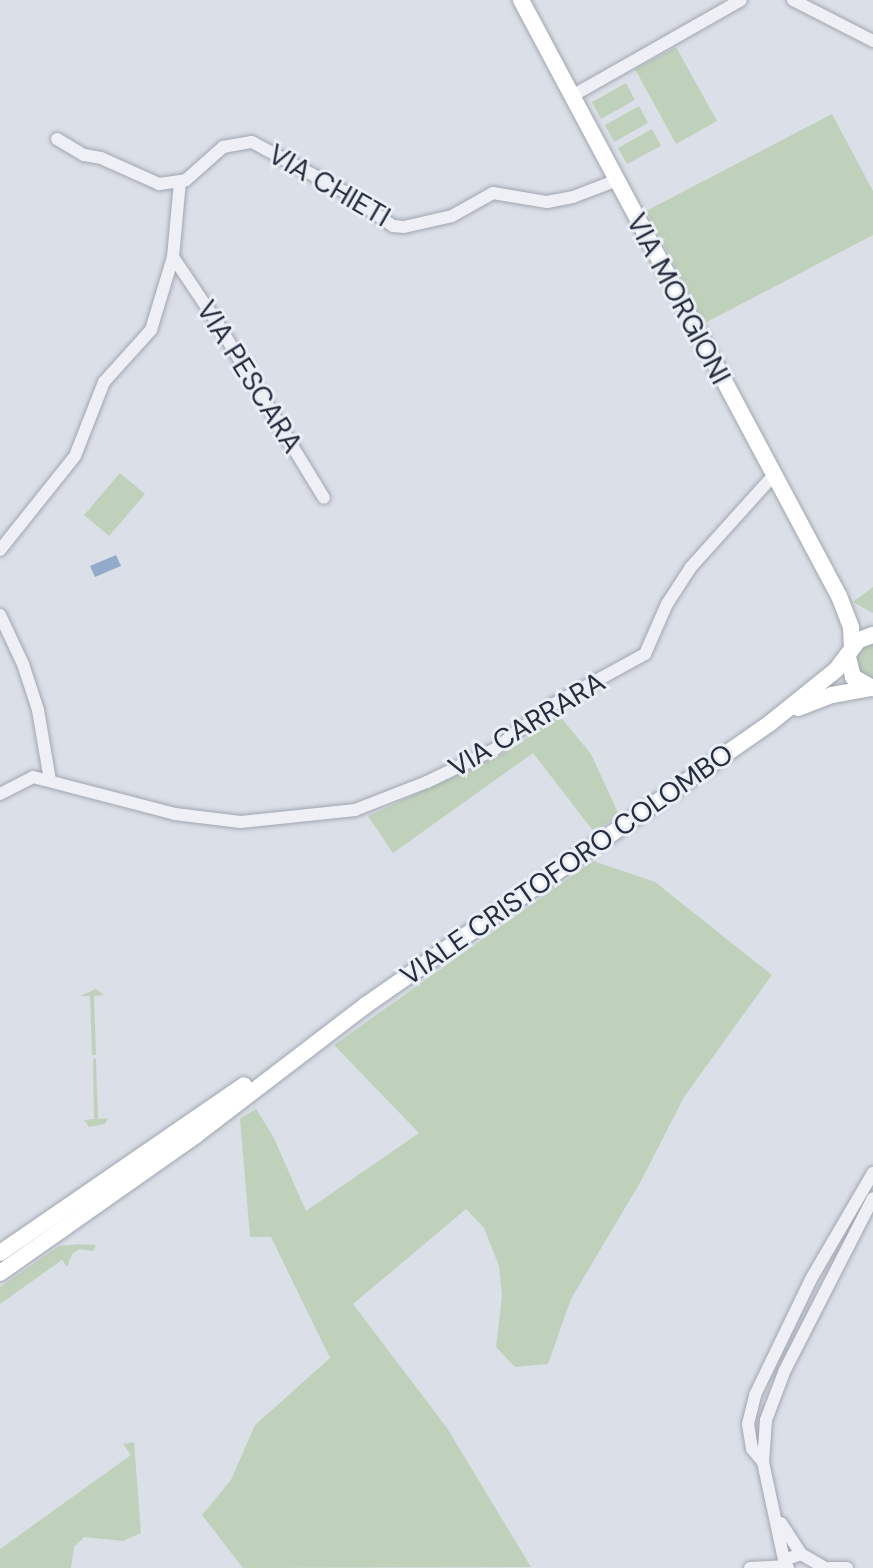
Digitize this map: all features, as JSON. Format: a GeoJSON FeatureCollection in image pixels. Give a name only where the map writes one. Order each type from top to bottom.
{"type":"FeatureCollection","features":[{"type":"Feature","properties":{"kind":"main road","name":"VIA MORGIONI"},"geometry":{"type":"LineString","coordinates":[[521,0],[839,596]]}},
{"type":"Feature","properties":{"kind":"main road"},"geometry":{"type":"LineString","coordinates":[[769,724],[830,676],[859,640],[873,633],[839,596]]}},
{"type":"Feature","properties":{"kind":"main road"},"geometry":{"type":"LineString","coordinates":[[839,596],[851,628],[853,677],[871,688]]}},
{"type":"Feature","properties":{"kind":"main road"},"geometry":{"type":"LineString","coordinates":[[769,724],[807,704],[871,688]]}},
{"type":"Feature","properties":{"kind":"main road","name":"VIALE CRISTOFORO COLOMBO"},"geometry":{"type":"LineString","coordinates":[[0,1273],[196,1135],[366,1005],[769,724]]}},
{"type":"Feature","properties":{"kind":"main road","name":"VIALE CRISTOFORO COLOMBO"},"geometry":{"type":"LineString","coordinates":[[0,1253],[321,1032],[366,1005]]}},
{"type":"Feature","properties":{"kind":"street"},"geometry":{"type":"LineString","coordinates":[[711,0],[718,13]]}},
{"type":"Feature","properties":{"kind":"street"},"geometry":{"type":"LineString","coordinates":[[572,96],[741,0]]}},
{"type":"Feature","properties":{"kind":"street"},"geometry":{"type":"LineString","coordinates":[[793,0],[873,41]]}},
{"type":"Feature","properties":{"kind":"street"},"geometry":{"type":"LineString","coordinates":[[0,550],[75,456],[104,382],[151,330],[173,257],[180,182],[159,184],[143,180],[57,139]]}},
{"type":"Feature","properties":{"kind":"street","name":"VIA CHIETI"},"geometry":{"type":"LineString","coordinates":[[180,182],[200,171],[223,147],[252,142],[345,192],[393,226],[404,227],[452,216],[493,193],[547,202],[573,197],[615,181]]}},
{"type":"Feature","properties":{"kind":"street","name":"VIA PESCARA"},"geometry":{"type":"LineString","coordinates":[[173,257],[216,321],[324,498]]}},
{"type":"Feature","properties":{"kind":"street","name":"VIA CARRARA"},"geometry":{"type":"LineString","coordinates":[[50,780],[175,814],[241,822],[355,810],[427,782],[495,749],[552,705],[645,654],[667,604],[691,567],[773,476]]}},
{"type":"Feature","properties":{"kind":"street"},"geometry":{"type":"LineString","coordinates":[[0,615],[23,664],[38,710],[50,780],[33,777],[0,794]]}},
{"type":"Feature","properties":{"kind":"street"},"geometry":{"type":"LineString","coordinates":[[763,1462],[752,1449],[748,1424],[755,1395],[811,1279],[873,1173]]}},
{"type":"Feature","properties":{"kind":"street"},"geometry":{"type":"LineString","coordinates":[[786,1565],[763,1462],[766,1420],[785,1370],[873,1198]]}},
{"type":"Feature","properties":{"kind":"street"},"geometry":{"type":"LineString","coordinates":[[776,1514],[801,1554],[827,1568],[847,1568]]}},
{"type":"Feature","properties":{"kind":"street"},"geometry":{"type":"LineString","coordinates":[[750,1568],[786,1565],[801,1554]]}},
{"type":"Feature","properties":{"kind":"green space"},"geometry":{"type":"Polygon","coordinates":[[[676,47],[717,121],[676,144],[635,69],[676,47]]]}},
{"type":"Feature","properties":{"kind":"green space"},"geometry":{"type":"Polygon","coordinates":[[[626,83],[635,100],[601,119],[592,102],[626,83]]]}},
{"type":"Feature","properties":{"kind":"green space"},"geometry":{"type":"Polygon","coordinates":[[[639,106],[648,123],[614,142],[605,125],[639,106]]]}},
{"type":"Feature","properties":{"kind":"green space"},"geometry":{"type":"Polygon","coordinates":[[[832,114],[873,191],[873,235],[705,323],[646,211],[832,114]]]}},
{"type":"Feature","properties":{"kind":"green space"},"geometry":{"type":"Polygon","coordinates":[[[652,129],[661,146],[627,164],[618,148],[652,129]]]}},
{"type":"Feature","properties":{"kind":"green space"},"geometry":{"type":"Polygon","coordinates":[[[120,473],[145,494],[109,536],[84,515],[120,473]]]}},
{"type":"Feature","properties":{"kind":"green space"},"geometry":{"type":"Polygon","coordinates":[[[873,587],[873,613],[853,602],[873,587]]]}},
{"type":"Feature","properties":{"kind":"green space"},"geometry":{"type":"Polygon","coordinates":[[[873,640],[873,682],[859,677],[854,650],[873,640]]]}},
{"type":"Feature","properties":{"kind":"green space"},"geometry":{"type":"Polygon","coordinates":[[[557,713],[591,754],[619,815],[594,832],[533,753],[393,853],[368,816],[499,756],[522,742],[557,713]]]}},
{"type":"Feature","properties":{"kind":"green space"},"geometry":{"type":"Polygon","coordinates":[[[593,861],[655,882],[772,975],[684,1097],[641,1181],[571,1299],[548,1364],[515,1367],[496,1347],[502,1296],[499,1266],[484,1228],[466,1209],[353,1304],[447,1428],[531,1567],[243,1568],[202,1515],[231,1480],[255,1425],[330,1358],[271,1237],[250,1237],[240,1119],[256,1109],[273,1136],[306,1211],[419,1133],[334,1045],[593,861]]]}},
{"type":"Feature","properties":{"kind":"green space"},"geometry":{"type":"Polygon","coordinates":[[[96,989],[104,995],[94,996],[96,1055],[92,1055],[90,996],[80,996],[96,989]]]}},
{"type":"Feature","properties":{"kind":"green space"},"geometry":{"type":"Polygon","coordinates":[[[96,1058],[98,1119],[108,1118],[105,1124],[89,1127],[84,1120],[94,1119],[93,1059],[96,1058]]]}},
{"type":"Feature","properties":{"kind":"green space"},"geometry":{"type":"Polygon","coordinates":[[[96,1245],[93,1251],[79,1249],[72,1254],[67,1267],[62,1260],[0,1304],[0,1287],[59,1246],[96,1245]]]}},
{"type":"Feature","properties":{"kind":"green space"},"geometry":{"type":"Polygon","coordinates":[[[134,1442],[141,1533],[123,1541],[84,1537],[74,1547],[71,1568],[0,1568],[0,1549],[131,1455],[123,1444],[134,1442]]]}},
{"type":"Feature","properties":{"kind":"water"},"geometry":{"type":"Polygon","coordinates":[[[116,555],[121,566],[95,577],[90,566],[116,555]]]}}]}
